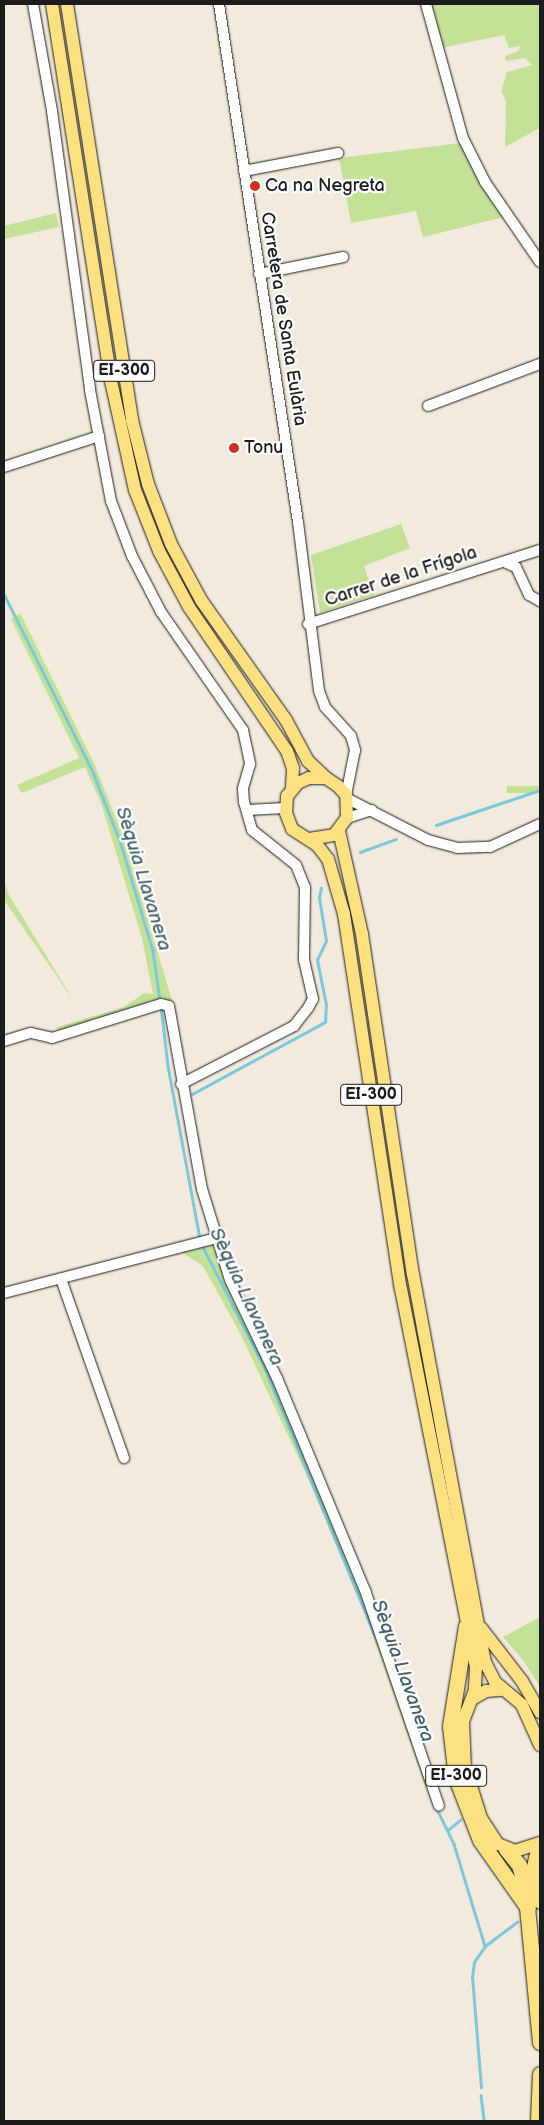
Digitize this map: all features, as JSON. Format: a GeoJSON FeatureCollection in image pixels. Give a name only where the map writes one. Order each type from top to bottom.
{"type":"FeatureCollection","features":[{"type":"Feature","properties":{"kind":"highway","name":"EI-300"},"geometry":{"type":"LineString","coordinates":[[472,1625],[450,1726],[456,1778],[480,1840],[534,1904]]}},
{"type":"Feature","properties":{"kind":"highway","name":"EI-300"},"geometry":{"type":"LineString","coordinates":[[534,1904],[540,1895],[534,1867],[540,1844]]}},
{"type":"Feature","properties":{"kind":"highway","name":"EI-300"},"geometry":{"type":"LineString","coordinates":[[506,1849],[522,1874],[534,1904],[540,2042]]}},
{"type":"Feature","properties":{"kind":"highway"},"geometry":{"type":"LineString","coordinates":[[538,2121],[540,2074]]}},
{"type":"Feature","properties":{"kind":"highway"},"geometry":{"type":"LineString","coordinates":[[531,2121],[540,2094]]}},
{"type":"Feature","properties":{"kind":"main road","name":"EI-300"},"geometry":{"type":"LineString","coordinates":[[52,4],[111,381],[136,490],[159,551],[185,600],[287,751],[293,768],[292,789],[285,808],[292,829],[310,839],[328,859],[344,914],[401,1289],[472,1625],[488,1670],[502,1690],[522,1705],[539,1738]]}},
{"type":"Feature","properties":{"kind":"main road","name":"EI-300"},"geometry":{"type":"LineString","coordinates":[[67,4],[132,420],[148,484],[171,544],[201,600],[286,720],[308,761],[346,796]]}},
{"type":"Feature","properties":{"kind":"main road"},"geometry":{"type":"LineString","coordinates":[[292,789],[303,780],[328,779]]}},
{"type":"Feature","properties":{"kind":"main road"},"geometry":{"type":"LineString","coordinates":[[310,839],[327,838],[339,831],[347,818],[346,796]]}},
{"type":"Feature","properties":{"kind":"main road","name":"EI-300"},"geometry":{"type":"LineString","coordinates":[[339,831],[362,934],[413,1274],[472,1625],[476,1668],[472,1698],[464,1712],[462,1731],[468,1781],[486,1826],[498,1844],[506,1849],[524,1851],[540,1844]]}},
{"type":"Feature","properties":{"kind":"main road"},"geometry":{"type":"LineString","coordinates":[[472,1625],[540,1712]]}},
{"type":"Feature","properties":{"kind":"main road"},"geometry":{"type":"LineString","coordinates":[[472,1698],[486,1691],[502,1690]]}},
{"type":"Feature","properties":{"kind":"street"},"geometry":{"type":"LineString","coordinates":[[33,4],[52,111],[78,309],[111,501],[132,556],[161,612],[243,730],[250,764],[243,789],[246,810],[258,837],[282,851],[302,875],[306,900],[302,926],[304,960],[312,999],[294,1026],[181,1084]]}},
{"type":"Feature","properties":{"kind":"street","name":"Carretera de Santa Eulària"},"geometry":{"type":"LineString","coordinates":[[219,4],[298,522],[308,624],[321,700],[354,743],[355,758],[346,796]]}},
{"type":"Feature","properties":{"kind":"street"},"geometry":{"type":"LineString","coordinates":[[426,4],[463,138],[485,182],[540,262]]}},
{"type":"Feature","properties":{"kind":"street"},"geometry":{"type":"LineString","coordinates":[[244,171],[338,153]]}},
{"type":"Feature","properties":{"kind":"street"},"geometry":{"type":"LineString","coordinates":[[259,274],[343,257]]}},
{"type":"Feature","properties":{"kind":"street"},"geometry":{"type":"LineString","coordinates":[[428,406],[540,364]]}},
{"type":"Feature","properties":{"kind":"street"},"geometry":{"type":"LineString","coordinates":[[4,467],[99,436]]}},
{"type":"Feature","properties":{"kind":"street","name":"Carrer de la Frígola"},"geometry":{"type":"LineString","coordinates":[[308,624],[540,550]]}},
{"type":"Feature","properties":{"kind":"street","name":"Carrer de la Frígola"},"geometry":{"type":"LineString","coordinates":[[504,562],[516,567],[529,596],[540,601]]}},
{"type":"Feature","properties":{"kind":"street"},"geometry":{"type":"LineString","coordinates":[[328,779],[352,771]]}},
{"type":"Feature","properties":{"kind":"street"},"geometry":{"type":"LineString","coordinates":[[346,796],[428,840],[457,848],[490,847],[540,824]]}},
{"type":"Feature","properties":{"kind":"street"},"geometry":{"type":"LineString","coordinates":[[246,810],[285,808]]}},
{"type":"Feature","properties":{"kind":"street"},"geometry":{"type":"LineString","coordinates":[[347,818],[373,810]]}},
{"type":"Feature","properties":{"kind":"street"},"geometry":{"type":"LineString","coordinates":[[4,1040],[30,1033],[52,1038],[161,1004],[169,1006],[181,1084],[202,1189],[230,1280],[277,1378],[365,1590],[439,1806]]}},
{"type":"Feature","properties":{"kind":"street"},"geometry":{"type":"LineString","coordinates":[[4,1293],[217,1238]]}},
{"type":"Feature","properties":{"kind":"street"},"geometry":{"type":"LineString","coordinates":[[61,1279],[124,1458]]}},
{"type":"Feature","properties":{"kind":"green space"},"geometry":{"type":"Polygon","coordinates":[[[429,4],[540,4],[540,128],[505,147],[506,101],[501,91],[507,72],[532,65],[525,58],[506,61],[505,56],[519,51],[520,46],[509,48],[504,35],[441,48],[429,4]]]}},
{"type":"Feature","properties":{"kind":"green space"},"geometry":{"type":"Polygon","coordinates":[[[461,143],[504,217],[423,237],[416,211],[351,223],[339,158],[461,143]]]}},
{"type":"Feature","properties":{"kind":"green space"},"geometry":{"type":"Polygon","coordinates":[[[56,213],[59,227],[4,239],[4,226],[56,213]]]}},
{"type":"Feature","properties":{"kind":"green space"},"geometry":{"type":"Polygon","coordinates":[[[401,524],[410,548],[364,566],[374,595],[320,613],[311,555],[401,524]]]}},
{"type":"Feature","properties":{"kind":"green space"},"geometry":{"type":"Polygon","coordinates":[[[20,613],[94,763],[122,834],[174,1007],[164,998],[58,1033],[57,1027],[124,1007],[144,993],[153,994],[142,938],[101,803],[85,767],[22,793],[17,785],[79,758],[11,619],[20,613]]]}},
{"type":"Feature","properties":{"kind":"green space"},"geometry":{"type":"Polygon","coordinates":[[[507,786],[540,786],[540,793],[507,793],[507,786]]]}},
{"type":"Feature","properties":{"kind":"green space"},"geometry":{"type":"Polygon","coordinates":[[[4,881],[9,895],[74,1001],[4,900],[4,881]]]}},
{"type":"Feature","properties":{"kind":"green space"},"geometry":{"type":"Polygon","coordinates":[[[215,1242],[362,1591],[401,1703],[432,1805],[366,1616],[306,1474],[241,1335],[203,1266],[180,1251],[215,1242]]]}},
{"type":"Feature","properties":{"kind":"green space"},"geometry":{"type":"Polygon","coordinates":[[[540,1617],[540,1687],[523,1660],[503,1637],[540,1617]]]}},
{"type":"Feature","properties":{"kind":"waterway","name":"Sèquia Llavanera"},"geometry":{"type":"LineString","coordinates":[[4,594],[93,772],[121,844],[153,951],[160,1000]]}},
{"type":"Feature","properties":{"kind":"waterway"},"geometry":{"type":"LineString","coordinates":[[436,825],[540,790]]}},
{"type":"Feature","properties":{"kind":"waterway"},"geometry":{"type":"LineString","coordinates":[[360,852],[396,839]]}},
{"type":"Feature","properties":{"kind":"waterway"},"geometry":{"type":"LineString","coordinates":[[192,1094],[325,1022],[326,1005],[317,960],[326,941],[319,898],[321,888]]}},
{"type":"Feature","properties":{"kind":"waterway","name":"Sèquia Llavanera"},"geometry":{"type":"LineString","coordinates":[[161,1006],[168,1066],[200,1239]]}},
{"type":"Feature","properties":{"kind":"waterway","name":"Sèquia Llavanera"},"geometry":{"type":"LineString","coordinates":[[202,1245],[264,1366],[375,1635]]}},
{"type":"Feature","properties":{"kind":"waterway","name":"Sèquia Llavanera"},"geometry":{"type":"LineString","coordinates":[[437,1809],[454,1844],[485,1946]]}},
{"type":"Feature","properties":{"kind":"waterway"},"geometry":{"type":"LineString","coordinates":[[448,1830],[460,1820]]}},
{"type":"Feature","properties":{"kind":"waterway"},"geometry":{"type":"LineString","coordinates":[[481,2088],[472,1977],[474,1962],[485,1946],[517,1922]]}},
{"type":"Feature","properties":{"kind":"waterway"},"geometry":{"type":"LineString","coordinates":[[481,2095],[484,2121]]}},
{"type":"Feature","properties":{"kind":"place","name":"Ca na Negreta"},"geometry":{"type":"Point","coordinates":[255,186]}},
{"type":"Feature","properties":{"kind":"place","name":"Tonu"},"geometry":{"type":"Point","coordinates":[234,448]}}]}
